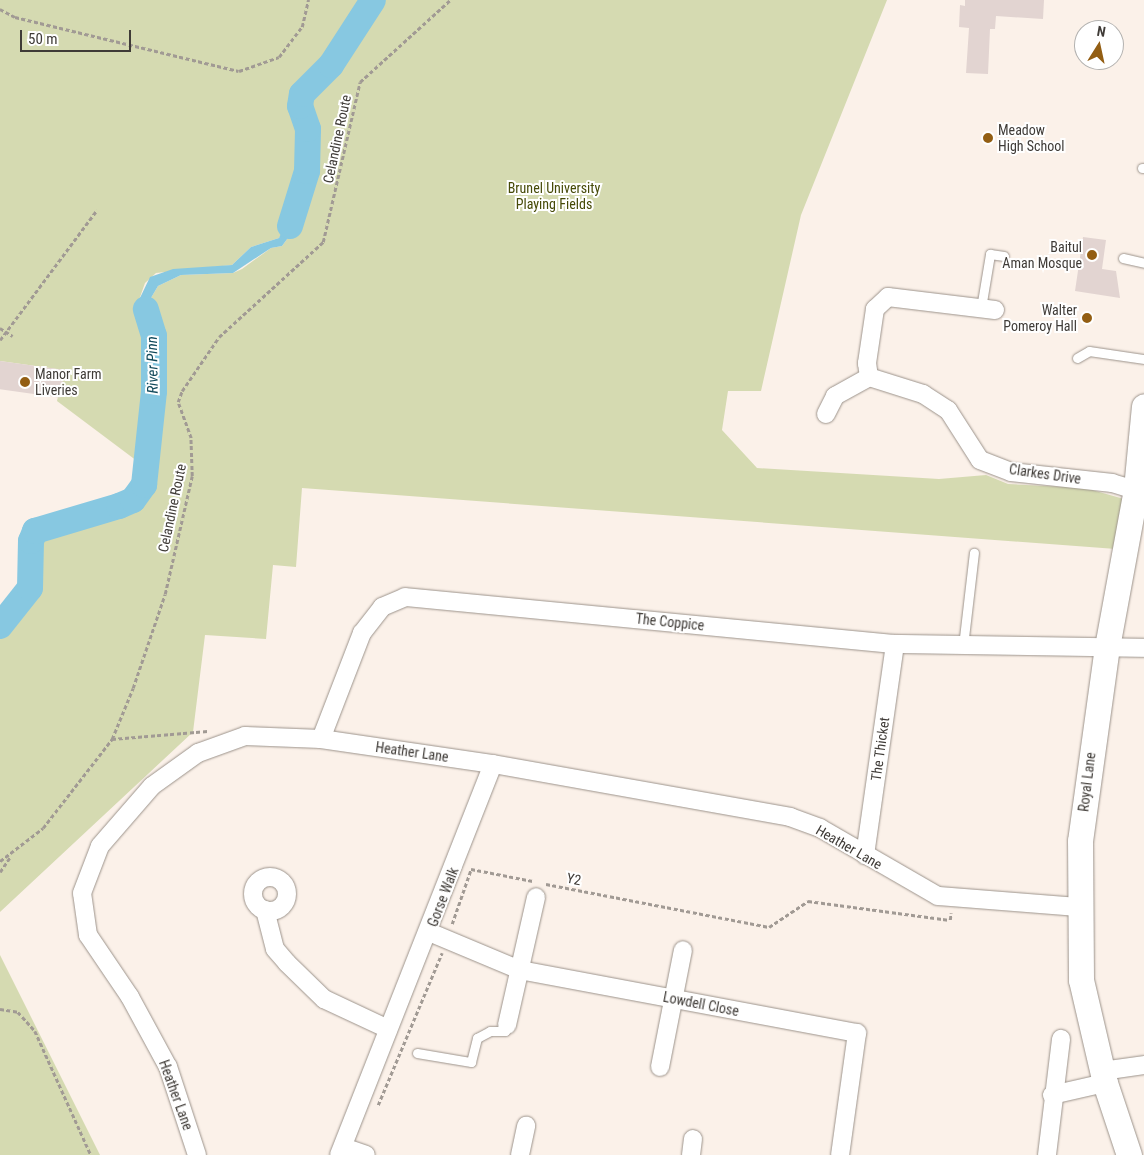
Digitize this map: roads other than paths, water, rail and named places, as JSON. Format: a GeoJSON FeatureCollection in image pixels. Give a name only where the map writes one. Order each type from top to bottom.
{"type":"FeatureCollection","features":[{"type":"Feature","properties":{"kind":"street"},"geometry":{"type":"LineString","coordinates":[[826,414],[835,396],[869,377],[867,363],[874,309],[888,297],[988,309]]}},
{"type":"Feature","properties":{"kind":"street","name":"Clarkes Drive"},"geometry":{"type":"LineString","coordinates":[[869,377],[923,394],[948,410],[980,460],[1011,472],[1140,491]]}},
{"type":"Feature","properties":{"kind":"street","name":"Royal Lane"},"geometry":{"type":"LineString","coordinates":[[1129,1155],[1104,1077],[1081,980],[1080,841],[1107,647],[1140,491],[1144,406]]}},
{"type":"Feature","properties":{"kind":"street","name":"The Coppice"},"geometry":{"type":"LineString","coordinates":[[321,739],[362,633],[382,607],[405,597],[894,644],[963,647],[1144,648]]}},
{"type":"Feature","properties":{"kind":"street","name":"The Thicket"},"geometry":{"type":"LineString","coordinates":[[865,855],[894,644]]}},
{"type":"Feature","properties":{"kind":"street","name":"Heather Lane"},"geometry":{"type":"LineString","coordinates":[[197,1155],[168,1067],[130,997],[88,935],[82,893],[87,872],[100,846],[152,786],[198,753],[246,736],[321,739],[493,764],[790,817],[820,828],[911,884],[953,899],[1079,907]]}},
{"type":"Feature","properties":{"kind":"street","name":"Gorse Walk"},"geometry":{"type":"LineString","coordinates":[[341,1151],[388,1029],[429,932],[493,764]]}},
{"type":"Feature","properties":{"kind":"street"},"geometry":{"type":"LineString","coordinates":[[507,1024],[536,897]]}},
{"type":"Feature","properties":{"kind":"street"},"geometry":{"type":"LineString","coordinates":[[265,910],[276,949],[287,963],[324,999],[388,1029]]}},
{"type":"Feature","properties":{"kind":"street","name":"Lowdell Close"},"geometry":{"type":"LineString","coordinates":[[429,932],[520,970],[857,1033],[840,1155]]}},
{"type":"Feature","properties":{"kind":"street"},"geometry":{"type":"LineString","coordinates":[[660,1067],[682,950]]}},
{"type":"Feature","properties":{"kind":"street"},"geometry":{"type":"LineString","coordinates":[[1047,1155],[1052,1095],[1061,1038]]}},
{"type":"Feature","properties":{"kind":"street"},"geometry":{"type":"LineString","coordinates":[[1052,1095],[1144,1065]]}},
{"type":"Feature","properties":{"kind":"street"},"geometry":{"type":"LineString","coordinates":[[520,1155],[526,1126]]}},
{"type":"Feature","properties":{"kind":"street"},"geometry":{"type":"LineString","coordinates":[[341,1151],[366,1155]]}},
{"type":"Feature","properties":{"kind":"lane"},"geometry":{"type":"LineString","coordinates":[[988,309],[990,254],[1004,256]]}},
{"type":"Feature","properties":{"kind":"lane"},"geometry":{"type":"LineString","coordinates":[[1123,258],[1144,263]]}},
{"type":"Feature","properties":{"kind":"lane"},"geometry":{"type":"LineString","coordinates":[[1077,358],[1089,351],[1144,359]]}},
{"type":"Feature","properties":{"kind":"lane"},"geometry":{"type":"LineString","coordinates":[[963,647],[974,553]]}},
{"type":"Feature","properties":{"kind":"lane"},"geometry":{"type":"LineString","coordinates":[[418,1052],[471,1062],[477,1038],[490,1031],[505,1031],[507,1024]]}},
{"type":"Feature","properties":{"kind":"water"},"geometry":{"type":"Polygon","coordinates":[[[300,192],[299,223],[282,246],[271,248],[233,273],[181,275],[158,286],[148,303],[159,331],[153,346],[139,300],[150,277],[173,269],[232,265],[251,247],[279,238],[300,192]]]}},
{"type":"Feature","properties":{"kind":"waterway","name":"River Pinn"},"geometry":{"type":"LineString","coordinates":[[290,226],[307,171],[308,129],[300,106],[302,94],[331,65],[373,0]]}},
{"type":"Feature","properties":{"kind":"waterway","name":"River Pinn"},"geometry":{"type":"LineString","coordinates":[[0,626],[30,588],[31,541],[35,531],[119,506],[133,500],[144,485],[154,391],[154,336],[146,309]]}},
{"type":"Feature","properties":{"kind":"place","name":"Meadow High School"},"geometry":{"type":"Point","coordinates":[988,138]}},
{"type":"Feature","properties":{"kind":"place","name":"Baitul Aman Mosque"},"geometry":{"type":"Point","coordinates":[1092,255]}},
{"type":"Feature","properties":{"kind":"place","name":"Walter Pomeroy Hall"},"geometry":{"type":"Point","coordinates":[1087,318]}},
{"type":"Feature","properties":{"kind":"place","name":"Manor Farm Liveries"},"geometry":{"type":"Point","coordinates":[25,382]}},
{"type":"Feature","properties":{"kind":"park label","name":"Brunel University Playing Fields"},"geometry":{"type":"Point","coordinates":[554,196]}}]}
